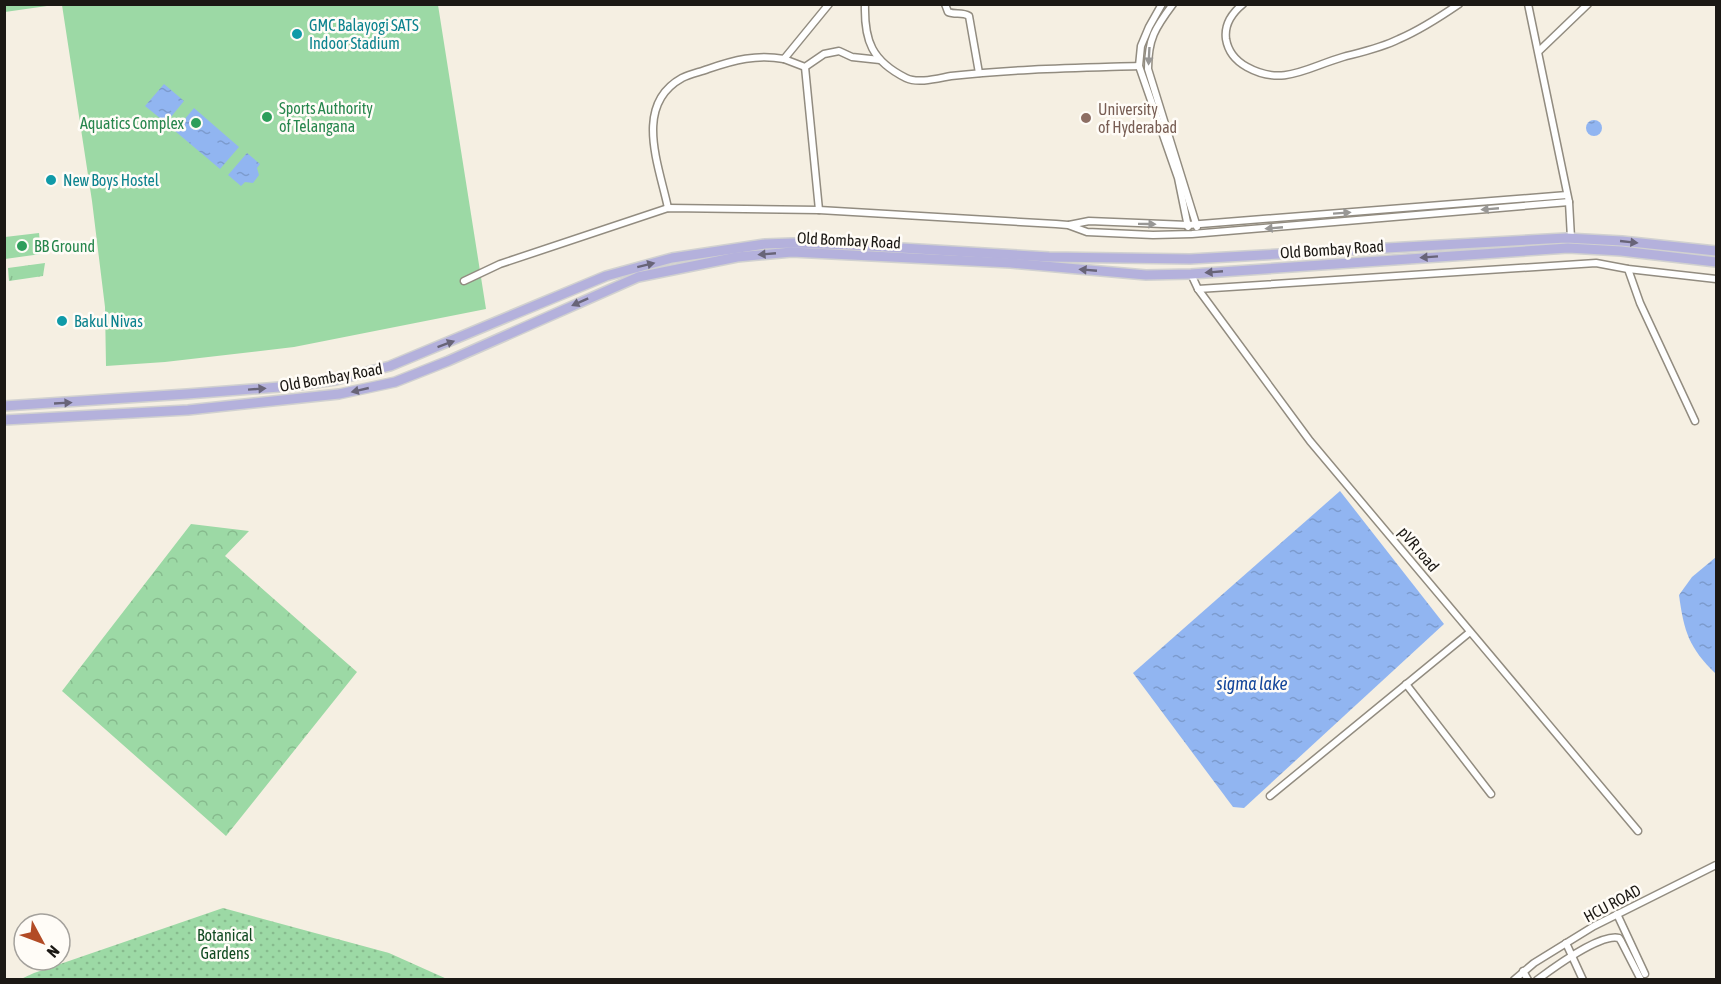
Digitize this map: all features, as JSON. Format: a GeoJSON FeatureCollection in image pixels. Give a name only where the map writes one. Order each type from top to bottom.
{"type":"FeatureCollection","features":[{"type":"Feature","properties":{"kind":"main road","name":"Old Bombay Road"},"geometry":{"type":"LineString","coordinates":[[4,406],[292,386],[336,380],[390,366],[606,276],[672,258],[765,244],[852,245],[1049,257],[1190,260],[1571,238],[1716,251]]}},
{"type":"Feature","properties":{"kind":"main road","name":"Old Bombay Road"},"geometry":{"type":"LineString","coordinates":[[4,420],[134,413],[294,400],[339,394],[395,382],[461,356],[638,277],[737,257],[792,252],[1011,263],[1146,275],[1191,274],[1568,248],[1621,251],[1716,262]]}},
{"type":"Feature","properties":{"kind":"main road"},"geometry":{"type":"LineString","coordinates":[[134,398],[134,413]]}},
{"type":"Feature","properties":{"kind":"street"},"geometry":{"type":"LineString","coordinates":[[784,59],[829,4]]}},
{"type":"Feature","properties":{"kind":"street"},"geometry":{"type":"LineString","coordinates":[[865,4],[868,43],[880,60],[908,79],[980,73],[1138,66]]}},
{"type":"Feature","properties":{"kind":"street"},"geometry":{"type":"LineString","coordinates":[[945,4],[948,12],[964,13],[970,19],[980,73]]}},
{"type":"Feature","properties":{"kind":"street"},"geometry":{"type":"LineString","coordinates":[[1162,4],[1141,45],[1138,66],[1178,178],[1188,234]]}},
{"type":"Feature","properties":{"kind":"street"},"geometry":{"type":"LineString","coordinates":[[1173,4],[1152,35],[1148,50],[1148,69],[1198,233]]}},
{"type":"Feature","properties":{"kind":"street"},"geometry":{"type":"LineString","coordinates":[[1243,4],[1233,11],[1227,25],[1228,49],[1240,63],[1261,75],[1273,76],[1304,71],[1401,39],[1459,4]]}},
{"type":"Feature","properties":{"kind":"street"},"geometry":{"type":"LineString","coordinates":[[1528,4],[1568,198],[1571,238]]}},
{"type":"Feature","properties":{"kind":"street"},"geometry":{"type":"LineString","coordinates":[[1539,51],[1588,4]]}},
{"type":"Feature","properties":{"kind":"street"},"geometry":{"type":"LineString","coordinates":[[805,67],[824,54],[839,51],[852,57],[880,60]]}},
{"type":"Feature","properties":{"kind":"street"},"geometry":{"type":"LineString","coordinates":[[668,208],[653,139],[653,113],[662,94],[682,78],[736,59],[766,56],[784,59],[805,67]]}},
{"type":"Feature","properties":{"kind":"street"},"geometry":{"type":"LineString","coordinates":[[805,67],[819,210]]}},
{"type":"Feature","properties":{"kind":"street"},"geometry":{"type":"LineString","coordinates":[[464,280],[500,264],[668,208],[819,210],[1068,225],[1089,221],[1188,225],[1568,198]]}},
{"type":"Feature","properties":{"kind":"street"},"geometry":{"type":"LineString","coordinates":[[1068,225],[1087,232],[1188,234],[1568,198]]}},
{"type":"Feature","properties":{"kind":"street"},"geometry":{"type":"LineString","coordinates":[[1198,289],[1596,263],[1716,279]]}},
{"type":"Feature","properties":{"kind":"street"},"geometry":{"type":"LineString","coordinates":[[1628,269],[1640,303],[1695,421]]}},
{"type":"Feature","properties":{"kind":"street","name":"pVR road"},"geometry":{"type":"LineString","coordinates":[[1191,274],[1198,289],[1310,441],[1638,831]]}},
{"type":"Feature","properties":{"kind":"street"},"geometry":{"type":"LineString","coordinates":[[1270,796],[1470,632]]}},
{"type":"Feature","properties":{"kind":"street"},"geometry":{"type":"LineString","coordinates":[[1406,684],[1491,794]]}},
{"type":"Feature","properties":{"kind":"street","name":"HCU ROAD"},"geometry":{"type":"LineString","coordinates":[[1514,980],[1523,971],[1566,943],[1617,914],[1716,865]]}},
{"type":"Feature","properties":{"kind":"street"},"geometry":{"type":"LineString","coordinates":[[1617,914],[1643,977]]}},
{"type":"Feature","properties":{"kind":"street"},"geometry":{"type":"LineString","coordinates":[[1538,980],[1572,956],[1610,937],[1619,938],[1643,977]]}},
{"type":"Feature","properties":{"kind":"street"},"geometry":{"type":"LineString","coordinates":[[1566,943],[1583,980]]}},
{"type":"Feature","properties":{"kind":"street"},"geometry":{"type":"LineString","coordinates":[[1523,971],[1528,980]]}},
{"type":"Feature","properties":{"kind":"green space"},"geometry":{"type":"Polygon","coordinates":[[[47,4],[47,6],[5,12],[5,5],[47,4]]]}},
{"type":"Feature","properties":{"kind":"green space","name":"Sports Authority of Telangana"},"geometry":{"type":"Polygon","coordinates":[[[62,5],[438,5],[486,309],[294,347],[165,362],[106,366],[105,307],[92,201],[62,5]]]}},
{"type":"Feature","properties":{"kind":"green space","name":"BB Ground"},"geometry":{"type":"Polygon","coordinates":[[[39,233],[41,254],[5,259],[5,237],[39,233]]]}},
{"type":"Feature","properties":{"kind":"green space"},"geometry":{"type":"Polygon","coordinates":[[[45,263],[43,276],[9,281],[8,268],[45,263]]]}},
{"type":"Feature","properties":{"kind":"green space"},"geometry":{"type":"Polygon","coordinates":[[[191,524],[249,531],[225,556],[357,672],[226,836],[62,691],[191,524]]]}},
{"type":"Feature","properties":{"kind":"green space","name":"Botanical Gardens"},"geometry":{"type":"Polygon","coordinates":[[[223,908],[389,953],[447,979],[21,979],[37,972],[72,972],[72,960],[223,908]]]}},
{"type":"Feature","properties":{"kind":"water"},"geometry":{"type":"Polygon","coordinates":[[[164,84],[184,101],[166,123],[145,106],[164,84]]]}},
{"type":"Feature","properties":{"kind":"water"},"geometry":{"type":"Polygon","coordinates":[[[194,108],[239,147],[220,169],[175,131],[194,108]]]}},
{"type":"Feature","properties":{"kind":"water"},"geometry":{"type":"Polygon","coordinates":[[[1591,120],[1597,120],[1602,128],[1600,134],[1591,136],[1586,131],[1586,125],[1591,120]]]}},
{"type":"Feature","properties":{"kind":"water"},"geometry":{"type":"Polygon","coordinates":[[[247,153],[260,164],[257,168],[259,175],[253,183],[245,182],[241,186],[228,175],[247,153]]]}},
{"type":"Feature","properties":{"kind":"water","name":"sigma lake"},"geometry":{"type":"Polygon","coordinates":[[[1340,491],[1444,624],[1244,808],[1233,807],[1133,673],[1340,491]]]}},
{"type":"Feature","properties":{"kind":"water"},"geometry":{"type":"Polygon","coordinates":[[[1716,557],[1716,674],[1689,639],[1679,595],[1692,577],[1716,557]]]}},
{"type":"Feature","properties":{"kind":"place","name":"GMC Balayogi SATS Indoor Stadium"},"geometry":{"type":"Point","coordinates":[297,34]}},
{"type":"Feature","properties":{"kind":"place","name":"Sports Authority of Telangana"},"geometry":{"type":"Point","coordinates":[267,117]}},
{"type":"Feature","properties":{"kind":"place","name":"University of Hyderabad"},"geometry":{"type":"Point","coordinates":[1086,118]}},
{"type":"Feature","properties":{"kind":"place","name":"Aquatics Complex"},"geometry":{"type":"Point","coordinates":[196,123]}},
{"type":"Feature","properties":{"kind":"place","name":"New Boys Hostel"},"geometry":{"type":"Point","coordinates":[51,180]}},
{"type":"Feature","properties":{"kind":"place","name":"BB Ground"},"geometry":{"type":"Point","coordinates":[22,246]}},
{"type":"Feature","properties":{"kind":"place","name":"Bakul Nivas"},"geometry":{"type":"Point","coordinates":[62,321]}}]}
